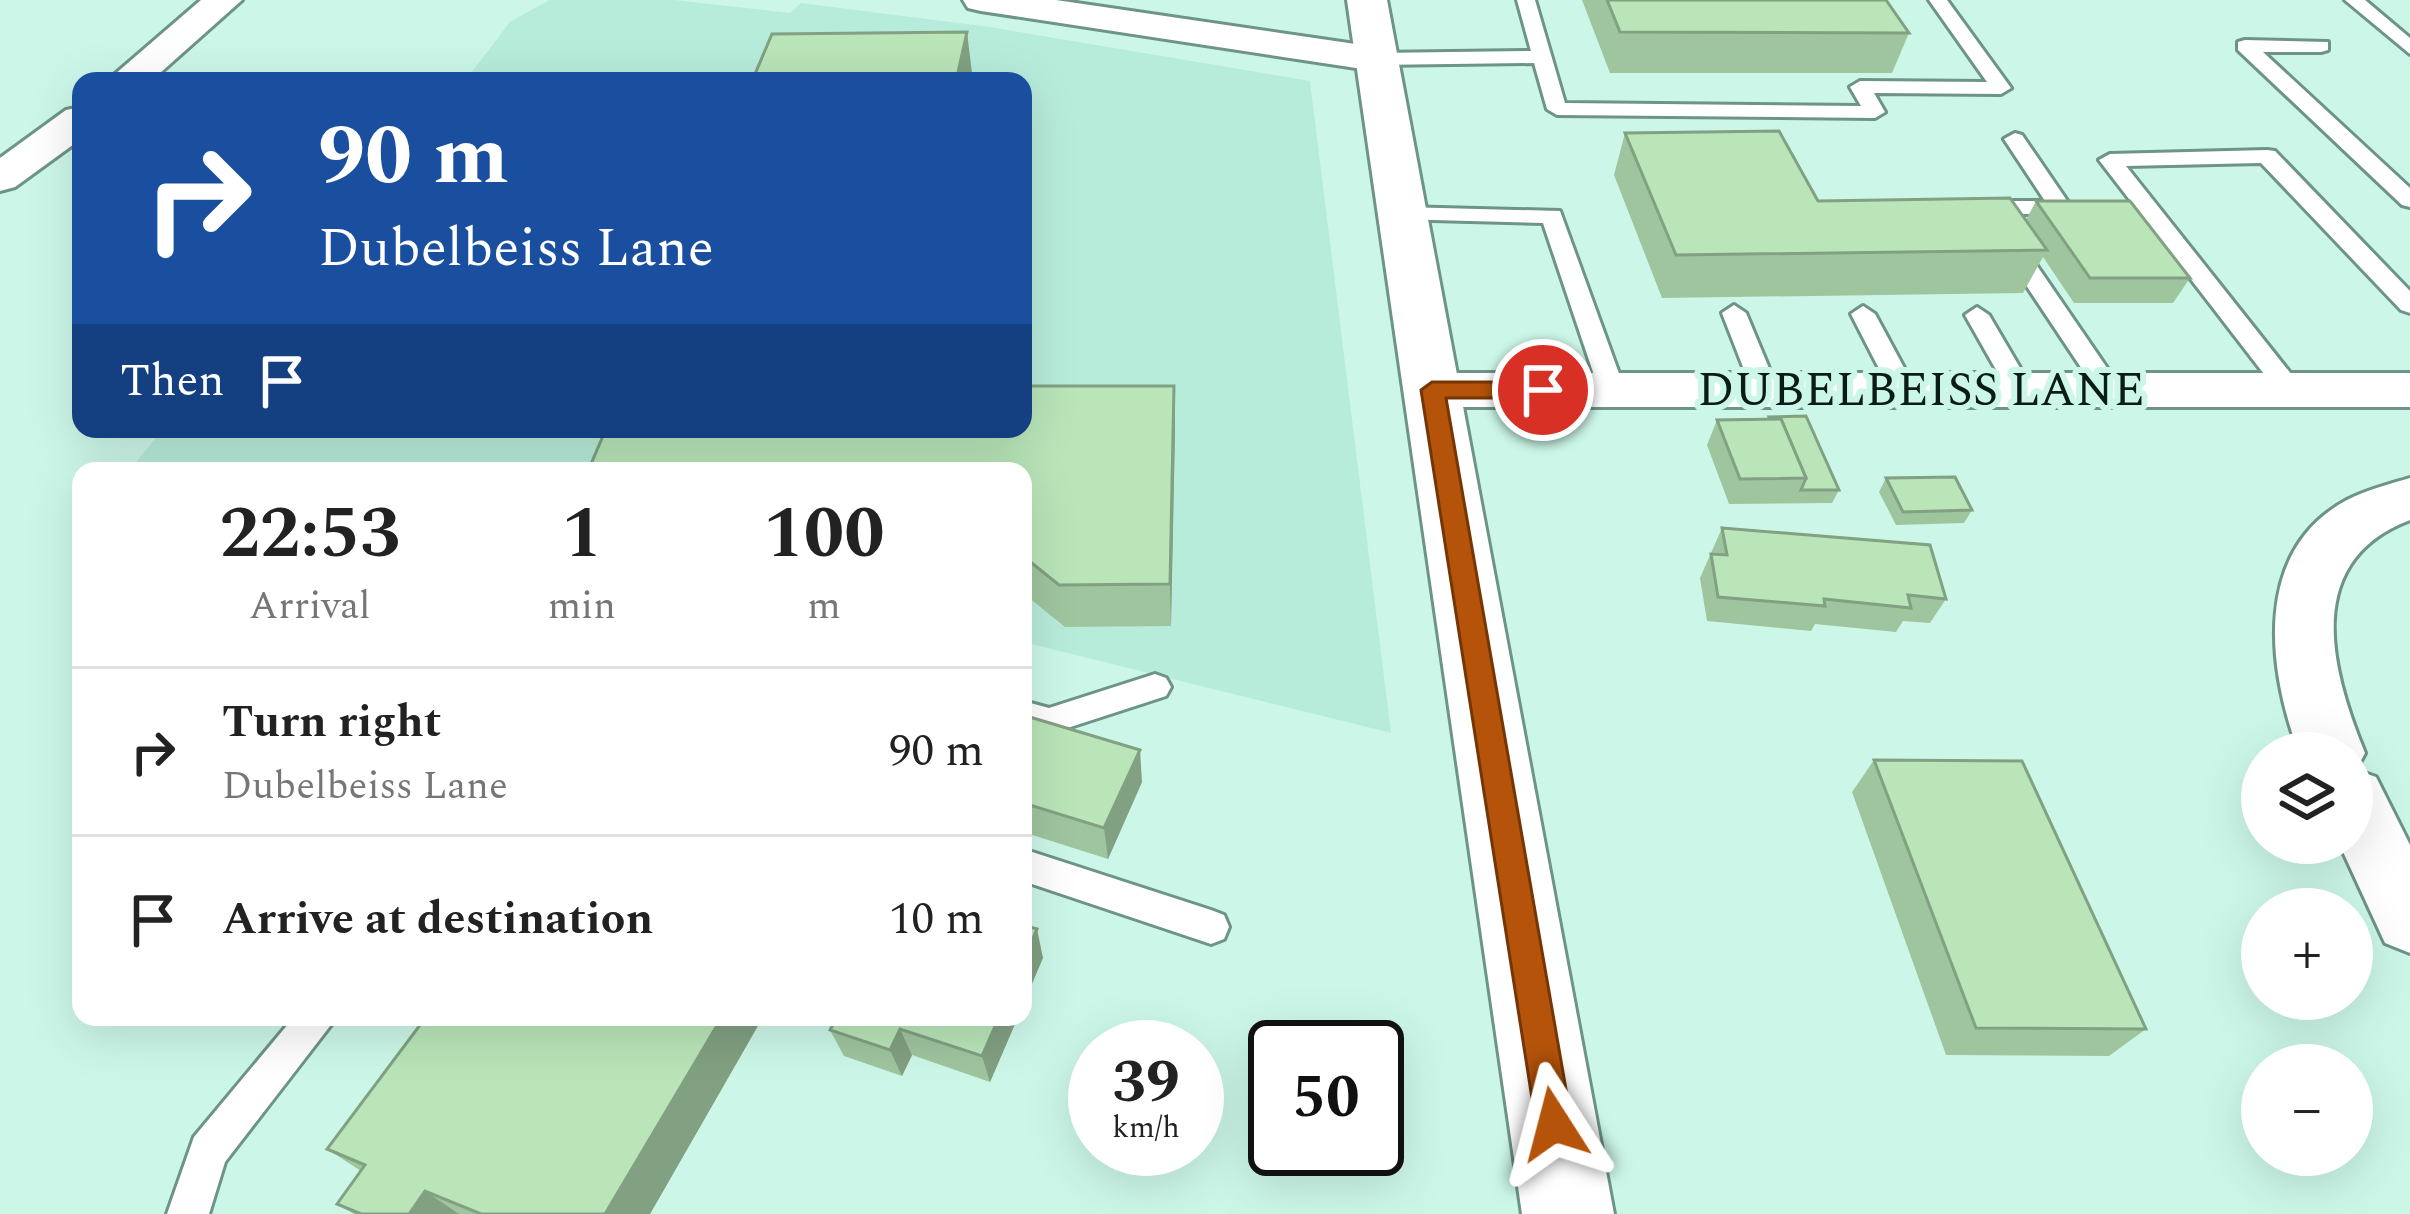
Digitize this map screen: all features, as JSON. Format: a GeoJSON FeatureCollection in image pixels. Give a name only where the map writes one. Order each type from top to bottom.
{"type":"FeatureCollection","features":[{"type":"Feature","properties":{"kind":"main road"},"geometry":{"type":"LineString","coordinates":[[1367,0],[1568,1214]]}},
{"type":"Feature","properties":{"kind":"street"},"geometry":{"type":"LineString","coordinates":[[139,72],[224,0]]}},
{"type":"Feature","properties":{"kind":"street"},"geometry":{"type":"LineString","coordinates":[[999,1],[1376,59]]}},
{"type":"Feature","properties":{"kind":"street"},"geometry":{"type":"LineString","coordinates":[[0,178],[72,126]]}},
{"type":"Feature","properties":{"kind":"street","name":"DUBELBEISS LANE"},"geometry":{"type":"LineString","coordinates":[[1432,390],[2410,390]]}},
{"type":"Feature","properties":{"kind":"street"},"geometry":{"type":"LineString","coordinates":[[2322,732],[2302,660],[2301,616],[2313,571],[2332,541],[2362,518],[2410,498]]}},
{"type":"Feature","properties":{"kind":"street"},"geometry":{"type":"LineString","coordinates":[[2373,842],[2410,920]]}},
{"type":"Feature","properties":{"kind":"lane"},"geometry":{"type":"LineString","coordinates":[[1526,0],[1557,109],[1874,112],[1860,87],[2001,88],[1938,0]]}},
{"type":"Feature","properties":{"kind":"lane"},"geometry":{"type":"LineString","coordinates":[[2354,0],[2406,42]]}},
{"type":"Feature","properties":{"kind":"lane"},"geometry":{"type":"LineString","coordinates":[[2321,46],[2246,46],[2410,200]]}},
{"type":"Feature","properties":{"kind":"lane"},"geometry":{"type":"LineString","coordinates":[[1376,59],[1543,58]]}},
{"type":"Feature","properties":{"kind":"lane"},"geometry":{"type":"LineString","coordinates":[[2015,139],[2061,208],[1975,208],[2109,390]]}},
{"type":"Feature","properties":{"kind":"lane"},"geometry":{"type":"LineString","coordinates":[[2290,390],[2110,160],[2267,157],[2410,305]]}},
{"type":"Feature","properties":{"kind":"lane"},"geometry":{"type":"LineString","coordinates":[[1402,214],[1552,217],[1612,390]]}},
{"type":"Feature","properties":{"kind":"lane"},"geometry":{"type":"LineString","coordinates":[[1734,313],[1765,390]]}},
{"type":"Feature","properties":{"kind":"lane"},"geometry":{"type":"LineString","coordinates":[[1863,314],[1903,390]]}},
{"type":"Feature","properties":{"kind":"lane"},"geometry":{"type":"LineString","coordinates":[[1977,315],[2020,390]]}},
{"type":"Feature","properties":{"kind":"lane"},"geometry":{"type":"LineString","coordinates":[[1032,716],[1049,721],[1155,687]]}},
{"type":"Feature","properties":{"kind":"lane"},"geometry":{"type":"LineString","coordinates":[[1032,868],[1211,926]]}},
{"type":"Feature","properties":{"kind":"lane"},"geometry":{"type":"LineString","coordinates":[[188,1214],[208,1151],[311,1026]]}},
{"type":"Feature","properties":{"kind":"shaded area"},"geometry":{"type":"Polygon","coordinates":[[[549,0],[675,0],[790,13],[801,3],[990,27],[1310,81],[1391,733],[1032,644],[1032,462],[136,462],[156,438],[1032,438],[1032,72],[472,72],[510,22],[549,0]]]}},
{"type":"Feature","properties":{"kind":"building"},"geometry":{"type":"Polygon","coordinates":[[[1607,0],[1886,0],[1909,33],[1620,32],[1607,0]]]}},
{"type":"Feature","properties":{"kind":"building"},"geometry":{"type":"Polygon","coordinates":[[[967,32],[958,72],[756,72],[772,34],[967,32]]]}},
{"type":"Feature","properties":{"kind":"building"},"geometry":{"type":"Polygon","coordinates":[[[1779,131],[1818,201],[2010,198],[2047,250],[1676,255],[1625,133],[1779,131]]]}},
{"type":"Feature","properties":{"kind":"building"},"geometry":{"type":"Polygon","coordinates":[[[2036,201],[2130,201],[2190,278],[2090,278],[2036,201]]]}},
{"type":"Feature","properties":{"kind":"building"},"geometry":{"type":"Polygon","coordinates":[[[1032,386],[1174,386],[1170,584],[1059,585],[1032,563],[1032,462],[592,462],[602,438],[1032,438],[1032,386]]]}},
{"type":"Feature","properties":{"kind":"building"},"geometry":{"type":"Polygon","coordinates":[[[1806,416],[1839,490],[1801,490],[1806,478],[1781,419],[1769,417],[1806,416]]]}},
{"type":"Feature","properties":{"kind":"building"},"geometry":{"type":"Polygon","coordinates":[[[1781,419],[1806,478],[1740,479],[1717,420],[1781,419]]]}},
{"type":"Feature","properties":{"kind":"building"},"geometry":{"type":"Polygon","coordinates":[[[1955,477],[1972,510],[1903,512],[1886,478],[1955,477]]]}},
{"type":"Feature","properties":{"kind":"building"},"geometry":{"type":"Polygon","coordinates":[[[1722,528],[1930,545],[1946,599],[1908,595],[1911,608],[1824,599],[1825,606],[1718,597],[1711,554],[1727,555],[1722,528]]]}},
{"type":"Feature","properties":{"kind":"building"},"geometry":{"type":"Polygon","coordinates":[[[1032,718],[1140,750],[1104,828],[1032,806],[1032,718]]]}},
{"type":"Feature","properties":{"kind":"building"},"geometry":{"type":"Polygon","coordinates":[[[1874,760],[2022,761],[2146,1029],[1976,1028],[1874,760]]]}},
{"type":"Feature","properties":{"kind":"building"},"geometry":{"type":"Polygon","coordinates":[[[419,1026],[717,1026],[605,1214],[481,1214],[425,1191],[409,1214],[361,1214],[337,1204],[365,1165],[327,1149],[419,1026]]]}},
{"type":"Feature","properties":{"kind":"building"},"geometry":{"type":"Polygon","coordinates":[[[832,1026],[995,1026],[982,1056],[900,1029],[890,1050],[830,1030],[832,1026]]]}},
{"type":"Feature","properties":{"kind":"route"},"geometry":{"type":"LineString","coordinates":[[1543,390],[1432,390],[1554,1124]]}}]}
